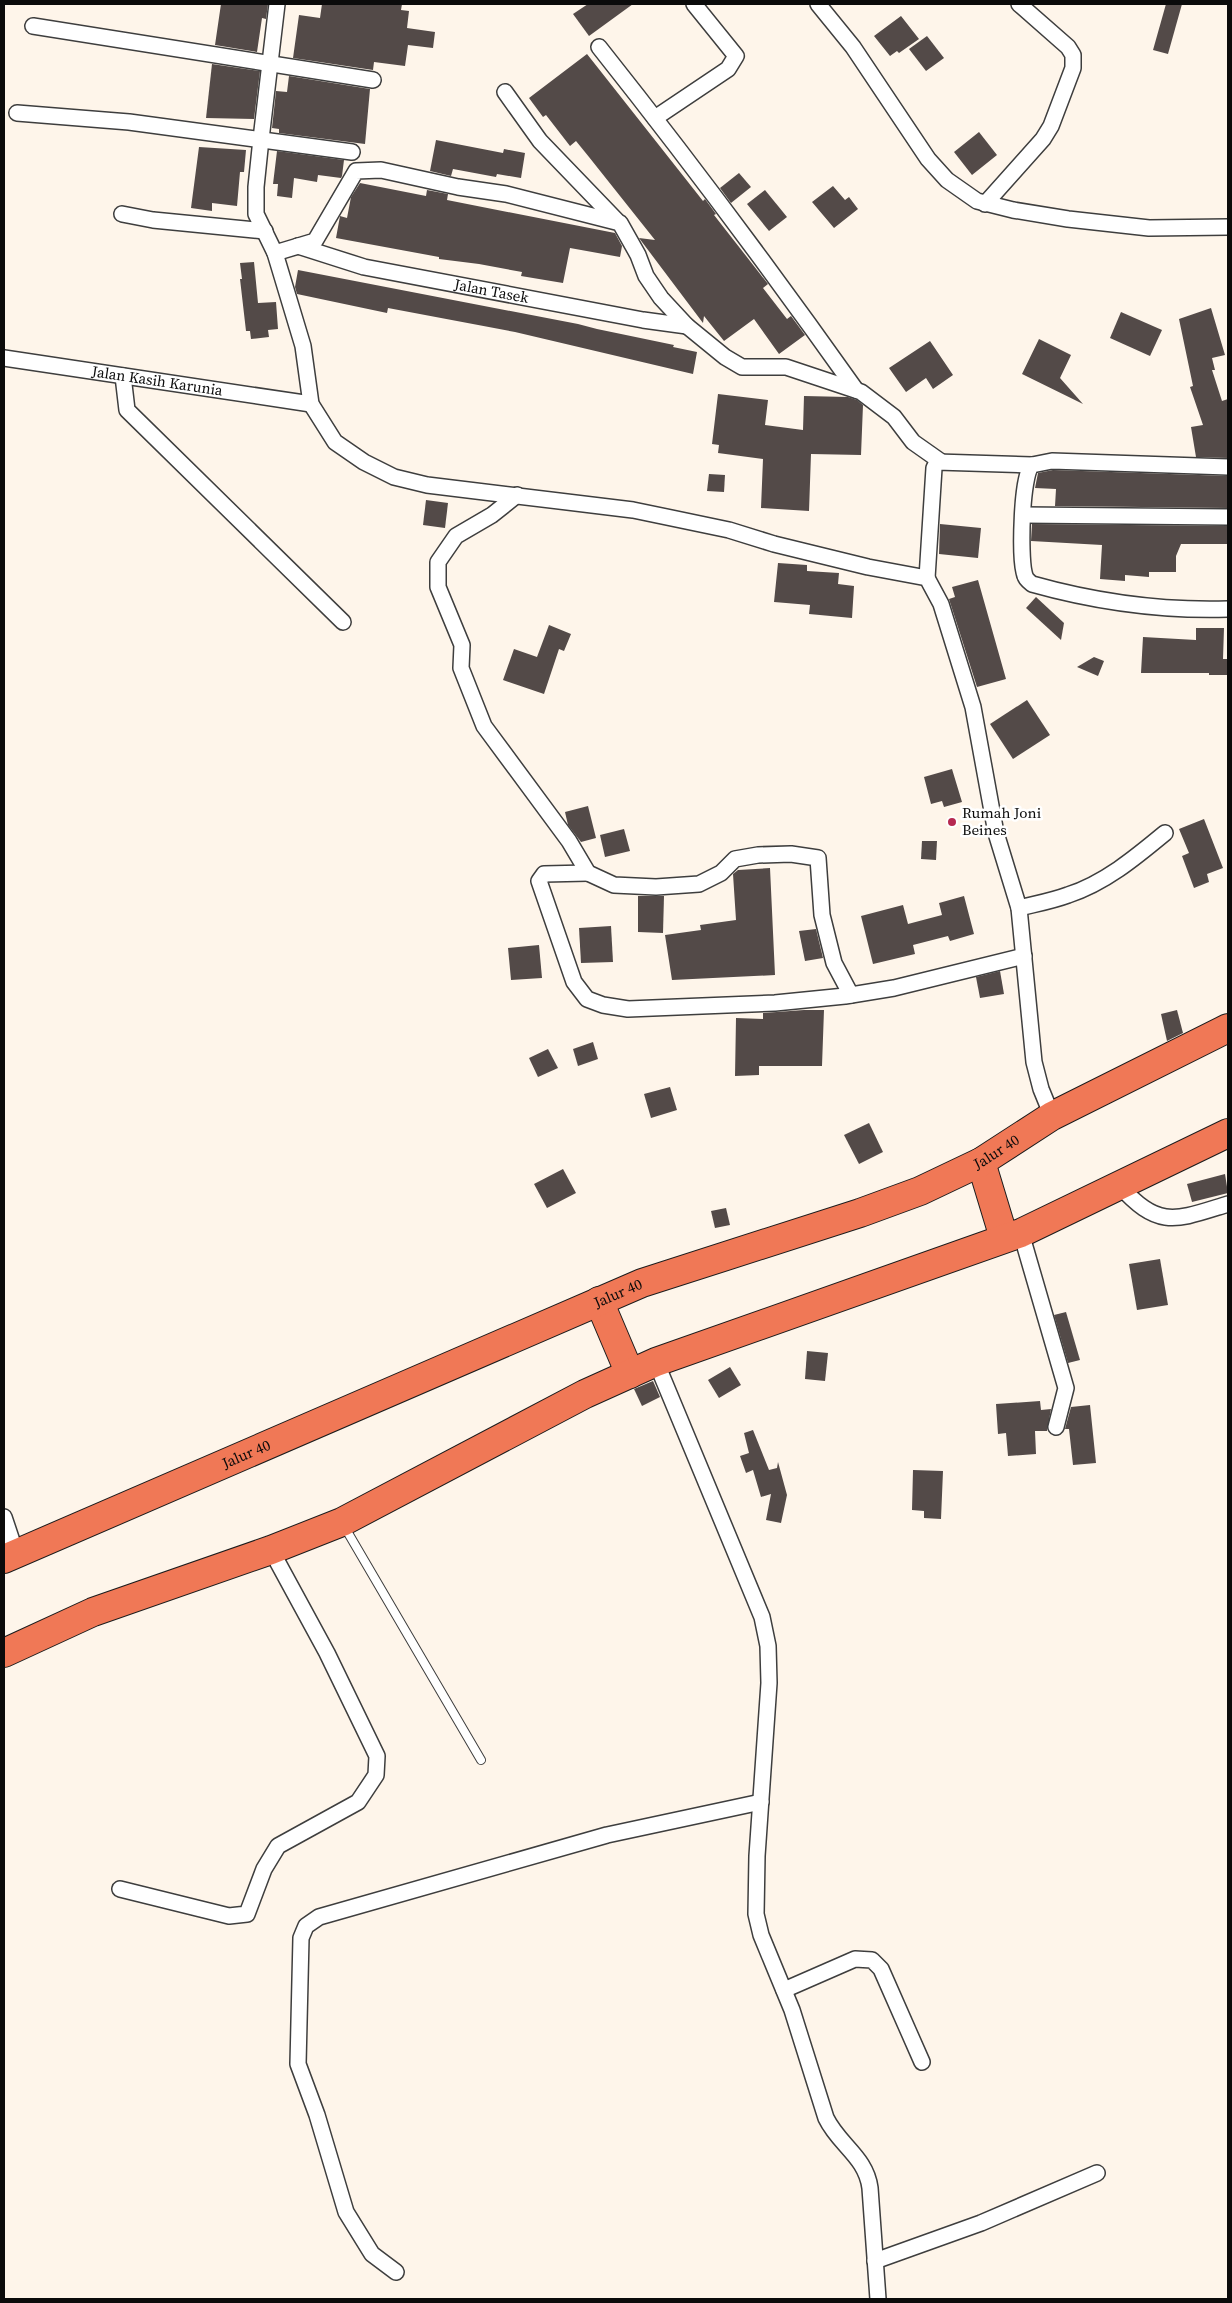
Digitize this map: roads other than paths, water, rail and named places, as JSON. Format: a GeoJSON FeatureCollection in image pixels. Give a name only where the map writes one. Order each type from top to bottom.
{"type":"FeatureCollection","features":[{"type":"Feature","properties":{"kind":"highway","name":"Jalur 40"},"geometry":{"type":"LineString","coordinates":[[10,1556],[642,1282],[860,1213],[920,1191],[981,1162],[1052,1116],[1228,1028]]}},
{"type":"Feature","properties":{"kind":"highway"},"geometry":{"type":"LineString","coordinates":[[4,1652],[93,1612],[271,1550],[342,1522],[585,1394],[656,1362],[1012,1236],[1228,1133]]}},
{"type":"Feature","properties":{"kind":"highway"},"geometry":{"type":"LineString","coordinates":[[981,1162],[1012,1236]]}},
{"type":"Feature","properties":{"kind":"highway"},"geometry":{"type":"LineString","coordinates":[[599,1301],[630,1374]]}},
{"type":"Feature","properties":{"kind":"street"},"geometry":{"type":"LineString","coordinates":[[277,4],[256,187],[256,214],[275,253],[303,346],[311,404],[335,442],[364,462],[394,477],[427,485],[633,510],[729,530],[774,544],[868,567],[927,578]]}},
{"type":"Feature","properties":{"kind":"street"},"geometry":{"type":"LineString","coordinates":[[655,118],[728,69],[736,56],[694,4]]}},
{"type":"Feature","properties":{"kind":"street"},"geometry":{"type":"LineString","coordinates":[[818,4],[852,47],[928,159],[947,180],[963,193],[985,204],[1068,219],[1149,228],[1228,226]]}},
{"type":"Feature","properties":{"kind":"street"},"geometry":{"type":"LineString","coordinates":[[985,204],[1044,139],[1051,126],[1073,68],[1073,55],[1068,47],[1019,4]]}},
{"type":"Feature","properties":{"kind":"street"},"geometry":{"type":"LineString","coordinates":[[33,26],[373,80]]}},
{"type":"Feature","properties":{"kind":"street"},"geometry":{"type":"LineString","coordinates":[[599,47],[767,265],[856,390]]}},
{"type":"Feature","properties":{"kind":"street"},"geometry":{"type":"LineString","coordinates":[[504,92],[540,141],[620,224],[638,255],[646,276],[661,298],[688,326],[725,357],[742,367],[786,367],[856,390],[894,417],[913,442],[940,461],[1032,465],[1052,461],[1228,467]]}},
{"type":"Feature","properties":{"kind":"street"},"geometry":{"type":"LineString","coordinates":[[17,113],[129,122],[352,152]]}},
{"type":"Feature","properties":{"kind":"street"},"geometry":{"type":"LineString","coordinates":[[275,253],[315,241],[356,171],[381,170],[458,187],[506,194],[620,224]]}},
{"type":"Feature","properties":{"kind":"street"},"geometry":{"type":"LineString","coordinates":[[122,214],[154,220],[265,231]]}},
{"type":"Feature","properties":{"kind":"street","name":"Jalan Tasek"},"geometry":{"type":"LineString","coordinates":[[298,246],[364,267],[644,320],[688,326]]}},
{"type":"Feature","properties":{"kind":"street","name":"Jalan Kasih Karunia"},"geometry":{"type":"LineString","coordinates":[[4,358],[311,404]]}},
{"type":"Feature","properties":{"kind":"street"},"geometry":{"type":"LineString","coordinates":[[122,376],[126,410],[343,622]]}},
{"type":"Feature","properties":{"kind":"street"},"geometry":{"type":"LineString","coordinates":[[940,461],[937,462],[934,468],[927,578],[941,604],[973,707],[996,833],[1019,908],[1034,1062],[1041,1089],[1052,1116]]}},
{"type":"Feature","properties":{"kind":"street"},"geometry":{"type":"LineString","coordinates":[[1032,465],[1026,474],[1023,516],[1023,565],[1026,579],[1032,584],[1122,603],[1194,610],[1228,609]]}},
{"type":"Feature","properties":{"kind":"street"},"geometry":{"type":"LineString","coordinates":[[517,496],[492,515],[456,536],[438,562],[438,586],[462,645],[461,668],[484,726],[569,841],[588,873]]}},
{"type":"Feature","properties":{"kind":"street"},"geometry":{"type":"LineString","coordinates":[[1023,516],[1228,517]]}},
{"type":"Feature","properties":{"kind":"street"},"geometry":{"type":"LineString","coordinates":[[1019,908],[1069,895],[1098,882],[1130,862],[1165,833]]}},
{"type":"Feature","properties":{"kind":"street"},"geometry":{"type":"LineString","coordinates":[[851,995],[834,963],[822,915],[818,858],[791,854],[758,855],[735,859],[721,873],[699,884],[656,887],[614,886],[588,873],[544,874],[539,881],[574,982],[587,999],[603,1005],[628,1009],[774,1003],[851,995],[903,986],[1024,956]]}},
{"type":"Feature","properties":{"kind":"street"},"geometry":{"type":"LineString","coordinates":[[1119,1185],[1134,1202],[1149,1213],[1164,1217],[1190,1216],[1228,1204]]}},
{"type":"Feature","properties":{"kind":"street"},"geometry":{"type":"LineString","coordinates":[[1012,1236],[1066,1388],[1056,1427]]}},
{"type":"Feature","properties":{"kind":"street"},"geometry":{"type":"LineString","coordinates":[[656,1362],[762,1617],[768,1646],[769,1682],[755,1888],[756,1914],[761,1935],[784,1990],[826,2118],[832,2130],[867,2172],[870,2188],[878,2299]]}},
{"type":"Feature","properties":{"kind":"street"},"geometry":{"type":"LineString","coordinates":[[4,1517],[10,1556]]}},
{"type":"Feature","properties":{"kind":"street"},"geometry":{"type":"LineString","coordinates":[[120,1889],[229,1916],[247,1914],[264,1869],[278,1846],[358,1802],[376,1775],[377,1756],[327,1653],[271,1550]]}},
{"type":"Feature","properties":{"kind":"street"},"geometry":{"type":"LineString","coordinates":[[396,2272],[372,2254],[346,2212],[317,2115],[298,2064],[301,1938],[306,1926],[319,1917],[607,1835],[761,1802]]}},
{"type":"Feature","properties":{"kind":"street"},"geometry":{"type":"LineString","coordinates":[[784,1990],[855,1958],[872,1960],[881,1969],[922,2062]]}},
{"type":"Feature","properties":{"kind":"street"},"geometry":{"type":"LineString","coordinates":[[876,2261],[982,2223],[1097,2173]]}},
{"type":"Feature","properties":{"kind":"lane"},"geometry":{"type":"LineString","coordinates":[[342,1522],[481,1760]]}},
{"type":"Feature","properties":{"kind":"place","name":"Rumah Joni Beines"},"geometry":{"type":"Point","coordinates":[952,822]}}]}
